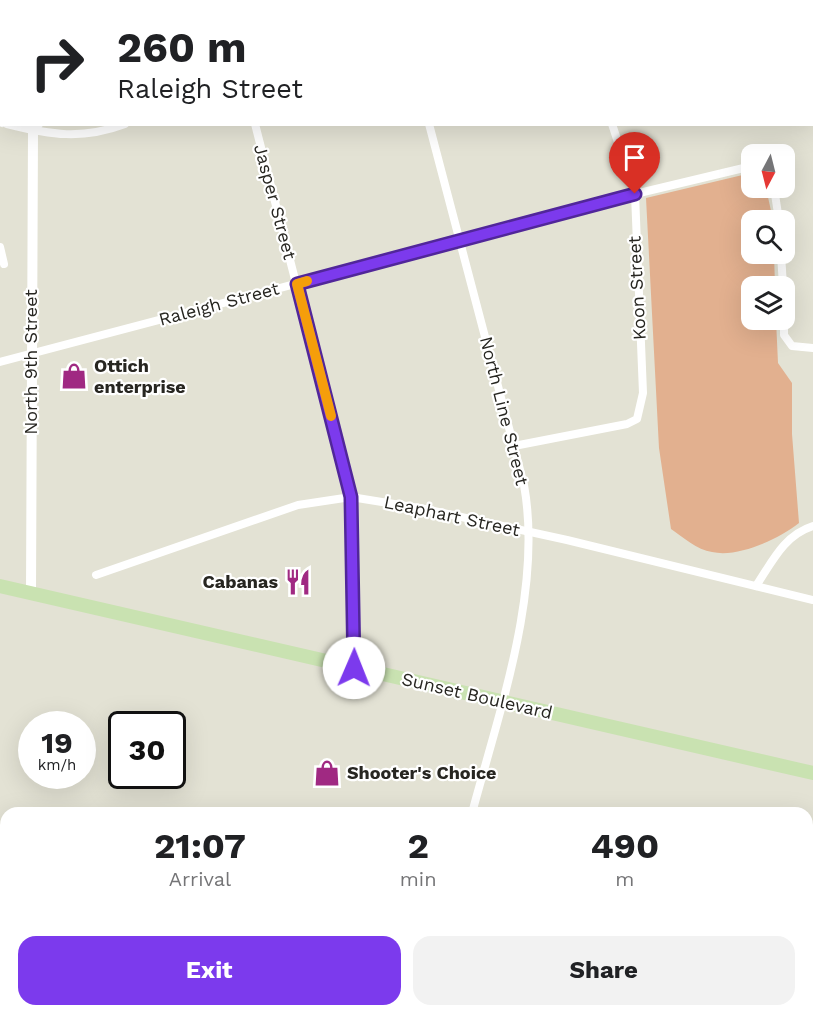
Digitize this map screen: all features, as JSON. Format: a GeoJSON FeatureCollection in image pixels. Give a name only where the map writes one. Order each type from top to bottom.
{"type":"FeatureCollection","features":[{"type":"Feature","properties":{"kind":"main road","name":"Sunset Boulevard"},"geometry":{"type":"LineString","coordinates":[[0,586],[813,773]]}},
{"type":"Feature","properties":{"kind":"street"},"geometry":{"type":"LineString","coordinates":[[33,127],[74,136],[116,126]]}},
{"type":"Feature","properties":{"kind":"street","name":"Jasper Street"},"geometry":{"type":"LineString","coordinates":[[256,126],[351,497],[354,668]]}},
{"type":"Feature","properties":{"kind":"street","name":"North Line Street"},"geometry":{"type":"LineString","coordinates":[[430,126],[524,485],[531,532],[510,681],[474,807]]}},
{"type":"Feature","properties":{"kind":"street","name":"Koon Street"},"geometry":{"type":"LineString","coordinates":[[514,446],[627,424],[637,419],[643,393],[635,194],[613,126]]}},
{"type":"Feature","properties":{"kind":"street","name":"North 9th Street"},"geometry":{"type":"LineString","coordinates":[[31,593],[33,127]]}},
{"type":"Feature","properties":{"kind":"street","name":"Raleigh Street"},"geometry":{"type":"LineString","coordinates":[[0,362],[635,194],[741,169]]}},
{"type":"Feature","properties":{"kind":"street"},"geometry":{"type":"LineString","coordinates":[[0,246],[4,264]]}},
{"type":"Feature","properties":{"kind":"street"},"geometry":{"type":"LineString","coordinates":[[784,330],[784,335],[792,346],[813,348]]}},
{"type":"Feature","properties":{"kind":"street","name":"Leaphart Street"},"geometry":{"type":"LineString","coordinates":[[96,575],[298,505],[351,497],[425,509],[531,532],[813,600]]}},
{"type":"Feature","properties":{"kind":"street"},"geometry":{"type":"LineString","coordinates":[[756,586],[788,539],[800,530],[813,526]]}},
{"type":"Feature","properties":{"kind":"shaded area"},"geometry":{"type":"Polygon","coordinates":[[[741,175],[741,198],[768,198],[771,210],[741,210],[741,264],[774,264],[775,276],[741,276],[741,330],[776,330],[778,363],[792,383],[792,434],[799,523],[770,541],[746,550],[722,553],[701,549],[671,529],[659,448],[646,198],[741,175]]]}},
{"type":"Feature","properties":{"kind":"slow traffic"},"geometry":{"type":"LineString","coordinates":[[307,281],[297,284],[331,416]]}},
{"type":"Feature","properties":{"kind":"place","name":"Ottich enterprise"},"geometry":{"type":"Point","coordinates":[74,376]}},
{"type":"Feature","properties":{"kind":"place","name":"Cabanas"},"geometry":{"type":"Point","coordinates":[298,582]}},
{"type":"Feature","properties":{"kind":"place","name":"Shooter's Choice"},"geometry":{"type":"Point","coordinates":[327,773]}},
{"type":"Feature","properties":{"kind":"route"},"geometry":{"type":"LineString","coordinates":[[354,668],[351,497],[297,284],[635,194]]}}]}
